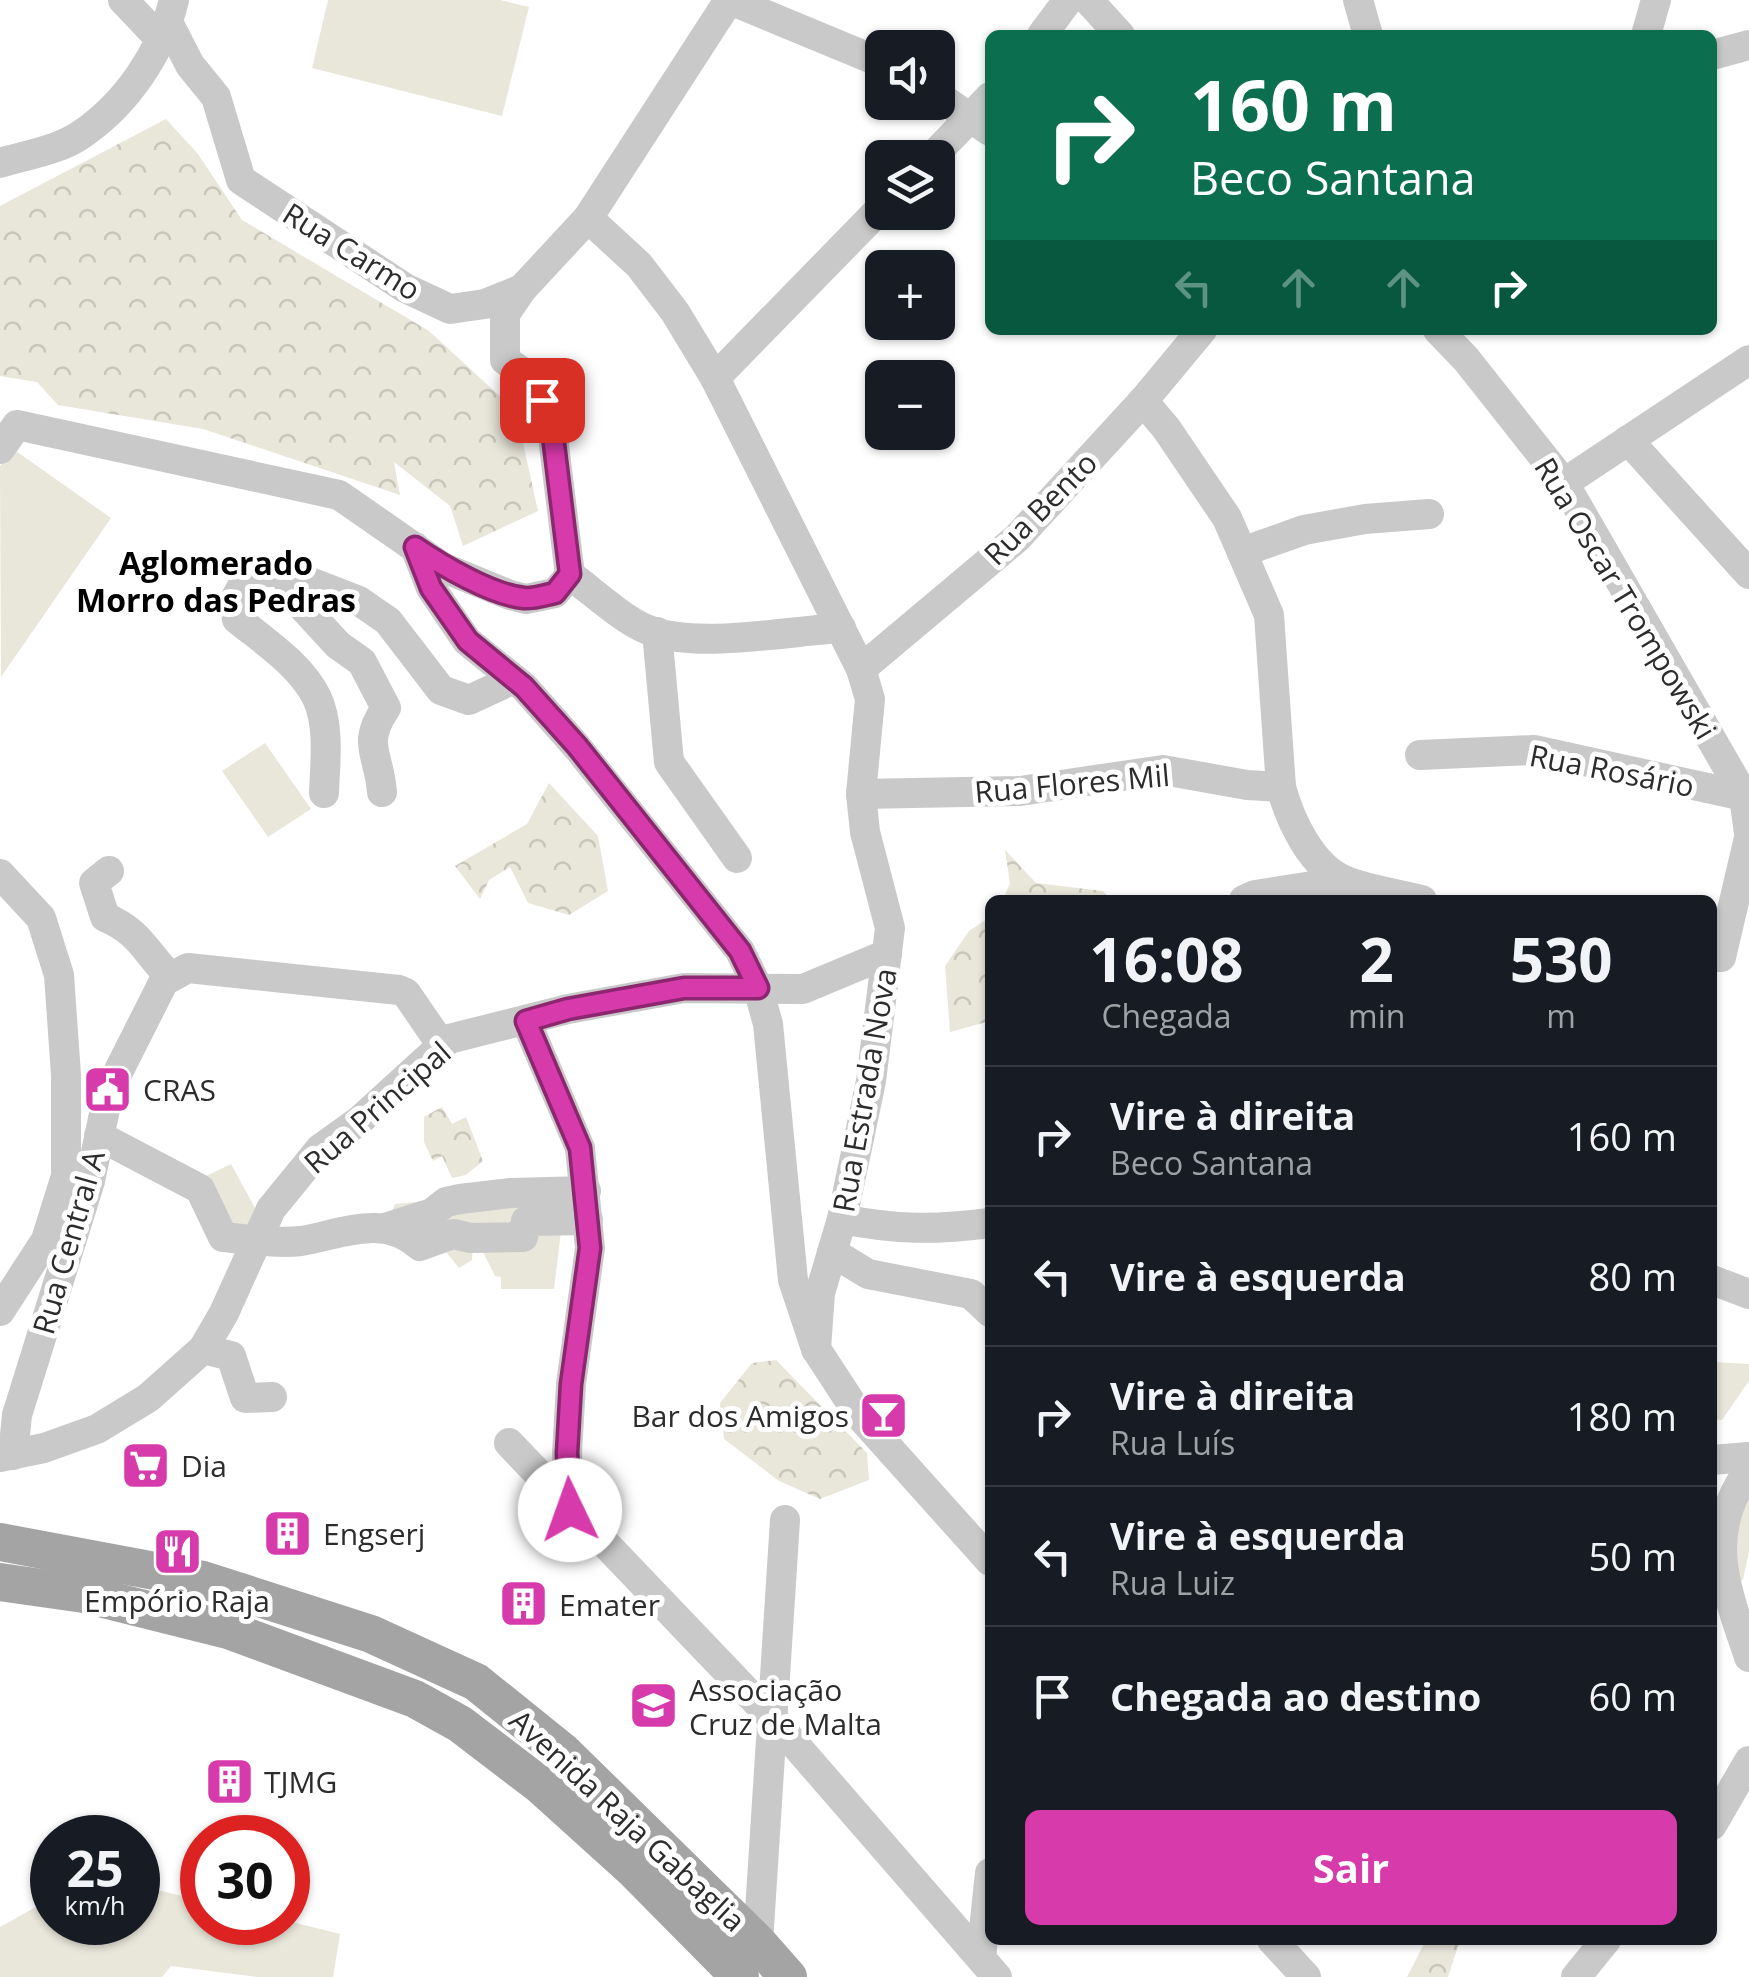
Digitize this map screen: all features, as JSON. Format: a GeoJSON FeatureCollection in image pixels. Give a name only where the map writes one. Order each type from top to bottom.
{"type":"FeatureCollection","features":[{"type":"Feature","properties":{"kind":"main road","name":"Avenida Raja Gabaglia"},"geometry":{"type":"LineString","coordinates":[[0,1542],[203,1580],[371,1634],[476,1682],[563,1752],[788,1977]]}},
{"type":"Feature","properties":{"kind":"main road","name":"Avenida Raja Gabaglia"},"geometry":{"type":"LineString","coordinates":[[0,1582],[84,1594],[228,1630],[415,1698],[460,1724],[540,1785],[633,1869],[740,1977]]}},
{"type":"Feature","properties":{"kind":"street","name":"Rua Carmo"},"geometry":{"type":"LineString","coordinates":[[123,0],[167,21],[190,65],[216,97],[241,180],[405,288],[450,309],[485,304],[522,289],[588,218],[730,0]]}},
{"type":"Feature","properties":{"kind":"street"},"geometry":{"type":"LineString","coordinates":[[730,0],[865,55]]}},
{"type":"Feature","properties":{"kind":"street"},"geometry":{"type":"LineString","coordinates":[[1046,30],[1068,0]]}},
{"type":"Feature","properties":{"kind":"street"},"geometry":{"type":"LineString","coordinates":[[1088,0],[1115,30]]}},
{"type":"Feature","properties":{"kind":"street"},"geometry":{"type":"LineString","coordinates":[[1358,0],[1367,30]]}},
{"type":"Feature","properties":{"kind":"street"},"geometry":{"type":"LineString","coordinates":[[1647,30],[1656,0]]}},
{"type":"Feature","properties":{"kind":"street"},"geometry":{"type":"LineString","coordinates":[[0,162],[80,136],[126,97],[167,21]]}},
{"type":"Feature","properties":{"kind":"street"},"geometry":{"type":"LineString","coordinates":[[1717,54],[1749,46]]}},
{"type":"Feature","properties":{"kind":"street"},"geometry":{"type":"LineString","coordinates":[[953,140],[984,115],[955,103]]}},
{"type":"Feature","properties":{"kind":"street","name":"Rua Estrada Nova"},"geometry":{"type":"LineString","coordinates":[[588,218],[639,265],[676,312],[715,378],[861,669],[870,699],[861,794],[865,832],[890,928],[872,1080],[842,1219],[820,1292],[816,1348]]}},
{"type":"Feature","properties":{"kind":"street"},"geometry":{"type":"LineString","coordinates":[[715,378],[865,224]]}},
{"type":"Feature","properties":{"kind":"street"},"geometry":{"type":"LineString","coordinates":[[8,437],[340,495],[444,568],[526,599],[555,593],[570,574],[551,420],[534,380],[505,360],[505,314],[522,289]]}},
{"type":"Feature","properties":{"kind":"street","name":"Rua Bento"},"geometry":{"type":"LineString","coordinates":[[861,669],[1017,538],[1144,401],[1198,335]]}},
{"type":"Feature","properties":{"kind":"street","name":"Rua Oscar Trompowski"},"geometry":{"type":"LineString","coordinates":[[1443,335],[1564,484],[1744,796],[1749,836]]}},
{"type":"Feature","properties":{"kind":"street"},"geometry":{"type":"LineString","coordinates":[[1564,484],[1749,360]]}},
{"type":"Feature","properties":{"kind":"street"},"geometry":{"type":"LineString","coordinates":[[1144,401],[1227,518],[1269,615],[1281,786],[1288,812],[1314,854],[1344,881]]}},
{"type":"Feature","properties":{"kind":"street"},"geometry":{"type":"LineString","coordinates":[[1628,440],[1749,574]]}},
{"type":"Feature","properties":{"kind":"street"},"geometry":{"type":"LineString","coordinates":[[1242,552],[1304,530],[1366,519],[1429,514]]}},
{"type":"Feature","properties":{"kind":"street"},"geometry":{"type":"LineString","coordinates":[[415,547],[431,588],[468,641],[514,679],[577,746],[740,951],[758,988],[768,1024],[793,1280],[816,1348],[859,1415],[985,1555]]}},
{"type":"Feature","properties":{"kind":"street"},"geometry":{"type":"LineString","coordinates":[[324,794],[326,741],[317,698],[288,660],[237,618],[234,601],[248,574],[282,571],[359,601],[388,620],[441,690],[468,700],[514,679]]}},
{"type":"Feature","properties":{"kind":"street"},"geometry":{"type":"LineString","coordinates":[[282,571],[303,607],[338,645],[362,662],[380,691],[386,708],[375,724],[370,744],[380,766],[382,792]]}},
{"type":"Feature","properties":{"kind":"street"},"geometry":{"type":"LineString","coordinates":[[570,574],[646,629],[678,637],[726,638],[841,628]]}},
{"type":"Feature","properties":{"kind":"street"},"geometry":{"type":"LineString","coordinates":[[657,632],[669,762],[738,858]]}},
{"type":"Feature","properties":{"kind":"street","name":"Rua Rosário"},"geometry":{"type":"LineString","coordinates":[[1420,755],[1534,750],[1744,796]]}},
{"type":"Feature","properties":{"kind":"street","name":"Rua Flores Mil"},"geometry":{"type":"LineString","coordinates":[[861,794],[1020,791],[1163,770],[1281,786]]}},
{"type":"Feature","properties":{"kind":"street"},"geometry":{"type":"LineString","coordinates":[[1717,957],[1749,836]]}},
{"type":"Feature","properties":{"kind":"street"},"geometry":{"type":"LineString","coordinates":[[109,871],[94,882],[104,917],[132,930],[149,956],[170,977],[188,968],[399,990],[406,993],[441,1044]]}},
{"type":"Feature","properties":{"kind":"street"},"geometry":{"type":"LineString","coordinates":[[0,874],[40,918],[59,975],[66,1087],[66,1176],[46,1240],[0,1311]]}},
{"type":"Feature","properties":{"kind":"street"},"geometry":{"type":"LineString","coordinates":[[1255,895],[1344,881],[1401,895]]}},
{"type":"Feature","properties":{"kind":"street"},"geometry":{"type":"LineString","coordinates":[[758,988],[803,990],[887,954]]}},
{"type":"Feature","properties":{"kind":"street","name":"Rua Central A"},"geometry":{"type":"LineString","coordinates":[[6,1456],[90,1181],[107,1098],[146,1012],[170,977]]}},
{"type":"Feature","properties":{"kind":"street","name":"Rua Principal"},"geometry":{"type":"LineString","coordinates":[[6,1456],[97,1429],[148,1398],[203,1348],[224,1313],[270,1208],[320,1149],[359,1120],[441,1044],[568,1009],[684,988],[758,988]]}},
{"type":"Feature","properties":{"kind":"street"},"geometry":{"type":"LineString","coordinates":[[526,1021],[580,1148],[587,1206],[590,1248],[571,1384],[568,1436],[570,1510]]}},
{"type":"Feature","properties":{"kind":"street"},"geometry":{"type":"LineString","coordinates":[[66,1087],[107,1098]]}},
{"type":"Feature","properties":{"kind":"street"},"geometry":{"type":"LineString","coordinates":[[99,1136],[200,1189],[223,1237],[300,1241],[352,1228],[385,1228],[408,1235],[420,1246],[453,1234],[471,1238],[523,1237],[526,1221],[587,1206]]}},
{"type":"Feature","properties":{"kind":"street"},"geometry":{"type":"LineString","coordinates":[[385,1228],[432,1213],[446,1202],[511,1193],[587,1206]]}},
{"type":"Feature","properties":{"kind":"street"},"geometry":{"type":"LineString","coordinates":[[842,1219],[890,1229],[942,1229],[985,1223]]}},
{"type":"Feature","properties":{"kind":"street"},"geometry":{"type":"LineString","coordinates":[[832,1252],[868,1274],[971,1294],[985,1307]]}},
{"type":"Feature","properties":{"kind":"street"},"geometry":{"type":"LineString","coordinates":[[1717,1282],[1749,1294]]}},
{"type":"Feature","properties":{"kind":"street"},"geometry":{"type":"LineString","coordinates":[[203,1348],[230,1356],[245,1398],[272,1397]]}},
{"type":"Feature","properties":{"kind":"street"},"geometry":{"type":"LineString","coordinates":[[509,1443],[772,1718],[989,1968]]}},
{"type":"Feature","properties":{"kind":"street"},"geometry":{"type":"LineString","coordinates":[[1717,1460],[1749,1457]]}},
{"type":"Feature","properties":{"kind":"street"},"geometry":{"type":"LineString","coordinates":[[1749,1470],[1734,1490],[1720,1542],[1739,1602],[1749,1657]]}},
{"type":"Feature","properties":{"kind":"street"},"geometry":{"type":"LineString","coordinates":[[758,1943],[785,1520]]}},
{"type":"Feature","properties":{"kind":"street"},"geometry":{"type":"LineString","coordinates":[[1717,1816],[1749,1761]]}},
{"type":"Feature","properties":{"kind":"street"},"geometry":{"type":"LineString","coordinates":[[1277,1945],[1306,1977]]}},
{"type":"Feature","properties":{"kind":"street"},"geometry":{"type":"LineString","coordinates":[[1576,1977],[1602,1945]]}},
{"type":"Feature","properties":{"kind":"green space"},"geometry":{"type":"Polygon","coordinates":[[[328,0],[500,0],[529,7],[502,116],[312,68],[328,0]]]}},
{"type":"Feature","properties":{"kind":"green space"},"geometry":{"type":"Polygon","coordinates":[[[166,119],[198,154],[242,220],[429,331],[516,411],[538,511],[463,546],[450,506],[394,462],[400,495],[203,429],[58,405],[37,382],[0,376],[0,206],[166,119]]]}},
{"type":"Feature","properties":{"kind":"green space"},"geometry":{"type":"Polygon","coordinates":[[[13,449],[111,518],[1,677],[0,466],[13,449]]]}},
{"type":"Feature","properties":{"kind":"green space"},"geometry":{"type":"Polygon","coordinates":[[[265,743],[311,809],[268,837],[222,771],[265,743]]]}},
{"type":"Feature","properties":{"kind":"green space"},"geometry":{"type":"Polygon","coordinates":[[[549,783],[598,836],[608,891],[569,915],[528,903],[510,867],[489,880],[480,899],[455,866],[527,824],[549,783]]]}},
{"type":"Feature","properties":{"kind":"green space"},"geometry":{"type":"Polygon","coordinates":[[[1005,850],[1036,883],[1103,891],[1107,895],[1005,895],[1010,883],[1005,850]]]}},
{"type":"Feature","properties":{"kind":"green space"},"geometry":{"type":"Polygon","coordinates":[[[985,920],[985,1022],[950,1032],[945,966],[969,931],[985,920]]]}},
{"type":"Feature","properties":{"kind":"green space"},"geometry":{"type":"Polygon","coordinates":[[[442,1107],[452,1124],[466,1117],[483,1161],[466,1175],[452,1178],[442,1156],[433,1161],[424,1142],[424,1117],[442,1107]]]}},
{"type":"Feature","properties":{"kind":"green space"},"geometry":{"type":"Polygon","coordinates":[[[231,1164],[261,1219],[228,1237],[200,1179],[231,1164]]]}},
{"type":"Feature","properties":{"kind":"green space"},"geometry":{"type":"Polygon","coordinates":[[[582,1187],[562,1223],[554,1289],[501,1289],[501,1277],[495,1276],[479,1244],[473,1244],[472,1260],[459,1268],[442,1247],[385,1228],[395,1204],[582,1187]]]}},
{"type":"Feature","properties":{"kind":"green space"},"geometry":{"type":"Polygon","coordinates":[[[776,1360],[867,1453],[869,1480],[820,1499],[779,1481],[724,1439],[720,1403],[752,1363],[776,1360]]]}},
{"type":"Feature","properties":{"kind":"green space"},"geometry":{"type":"Polygon","coordinates":[[[1717,1362],[1749,1364],[1749,1381],[1722,1420],[1717,1419],[1717,1362]]]}},
{"type":"Feature","properties":{"kind":"green space"},"geometry":{"type":"Polygon","coordinates":[[[1749,1498],[1749,1551],[1743,1580],[1735,1583],[1735,1499],[1749,1498]]]}},
{"type":"Feature","properties":{"kind":"green space"},"geometry":{"type":"Polygon","coordinates":[[[160,1890],[180,1896],[180,1945],[310,1945],[310,1926],[340,1934],[333,1977],[258,1977],[171,1966],[162,1977],[0,1977],[0,1927],[30,1910],[30,1945],[160,1945],[160,1890]]]}},
{"type":"Feature","properties":{"kind":"green space"},"geometry":{"type":"Polygon","coordinates":[[[1423,1945],[1458,1945],[1448,1977],[1407,1977],[1423,1945]]]}},
{"type":"Feature","properties":{"kind":"place","name":"CRAS"},"geometry":{"type":"Point","coordinates":[108,1089]}},
{"type":"Feature","properties":{"kind":"place","name":"Bar dos Amigos"},"geometry":{"type":"Point","coordinates":[884,1415]}},
{"type":"Feature","properties":{"kind":"place","name":"Dia"},"geometry":{"type":"Point","coordinates":[146,1465]}},
{"type":"Feature","properties":{"kind":"place","name":"Engserj"},"geometry":{"type":"Point","coordinates":[288,1533]}},
{"type":"Feature","properties":{"kind":"place","name":"Empório Raja"},"geometry":{"type":"Point","coordinates":[177,1551]}},
{"type":"Feature","properties":{"kind":"place","name":"Emater"},"geometry":{"type":"Point","coordinates":[524,1604]}},
{"type":"Feature","properties":{"kind":"place","name":"Associação Cruz de Malta"},"geometry":{"type":"Point","coordinates":[654,1706]}},
{"type":"Feature","properties":{"kind":"place","name":"TJMG"},"geometry":{"type":"Point","coordinates":[229,1781]}},
{"type":"Feature","properties":{"kind":"district","name":"Aglomerado Morro das Pedras"},"geometry":{"type":"Point","coordinates":[216,580]}},
{"type":"Feature","properties":{"kind":"route"},"geometry":{"type":"LineString","coordinates":[[542,400],[551,420],[570,574],[555,593],[526,599],[510,595],[444,568],[415,547],[431,588],[468,641],[524,687],[577,746],[740,951],[758,988],[684,988],[568,1009],[526,1021],[580,1148],[584,1170],[590,1248],[571,1384],[567,1453],[570,1510]]}}]}
